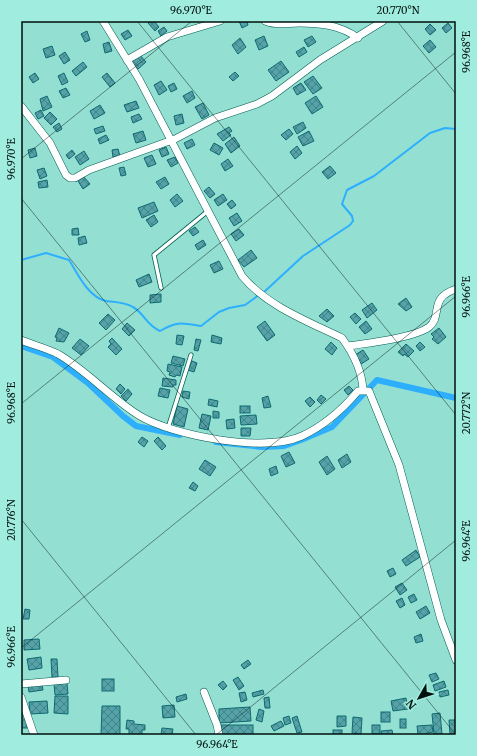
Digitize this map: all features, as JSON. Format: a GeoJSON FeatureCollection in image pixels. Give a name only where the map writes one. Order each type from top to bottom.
{"type":"FeatureCollection","features":[{"type":"Feature","properties":{"kind":"street"},"geometry":{"type":"LineString","coordinates":[[103,21],[127,60],[171,140],[242,276],[251,287],[268,300],[342,338],[348,346],[363,378],[366,390],[399,466],[441,620],[456,660]]}},
{"type":"Feature","properties":{"kind":"street"},"geometry":{"type":"LineString","coordinates":[[127,60],[167,37],[220,21]]}},
{"type":"Feature","properties":{"kind":"street"},"geometry":{"type":"LineString","coordinates":[[265,21],[280,24],[298,23],[329,25],[346,30],[358,38]]}},
{"type":"Feature","properties":{"kind":"street"},"geometry":{"type":"LineString","coordinates":[[21,106],[50,143],[66,175],[70,178],[75,178],[89,170],[171,140],[215,118],[257,104],[272,96],[320,60],[358,38],[383,21]]}},
{"type":"Feature","properties":{"kind":"street"},"geometry":{"type":"LineString","coordinates":[[348,346],[392,340],[425,329],[433,323],[439,301],[443,295],[456,289]]}},
{"type":"Feature","properties":{"kind":"street"},"geometry":{"type":"LineString","coordinates":[[21,340],[58,354],[141,417],[168,429],[218,439],[264,444],[301,437],[342,409],[358,391],[366,390]]}},
{"type":"Feature","properties":{"kind":"street"},"geometry":{"type":"LineString","coordinates":[[21,684],[66,680]]}},
{"type":"Feature","properties":{"kind":"street"},"geometry":{"type":"LineString","coordinates":[[204,692],[217,725],[219,735]]}},
{"type":"Feature","properties":{"kind":"street"},"geometry":{"type":"LineString","coordinates":[[21,697],[34,735]]}},
{"type":"Feature","properties":{"kind":"lane"},"geometry":{"type":"LineString","coordinates":[[161,288],[154,255],[208,211]]}},
{"type":"Feature","properties":{"kind":"lane"},"geometry":{"type":"LineString","coordinates":[[168,429],[191,354]]}},
{"type":"Feature","properties":{"kind":"building"},"geometry":{"type":"Polygon","coordinates":[[[154,21],[159,27],[155,31],[148,23],[154,21]]]}},
{"type":"Feature","properties":{"kind":"building"},"geometry":{"type":"Polygon","coordinates":[[[239,21],[247,21],[248,25],[242,28],[239,21]]]}},
{"type":"Feature","properties":{"kind":"building"},"geometry":{"type":"Polygon","coordinates":[[[448,23],[452,28],[446,33],[442,28],[448,23]]]}},
{"type":"Feature","properties":{"kind":"building"},"geometry":{"type":"Polygon","coordinates":[[[430,24],[436,30],[430,35],[425,29],[430,24]]]}},
{"type":"Feature","properties":{"kind":"building"},"geometry":{"type":"Polygon","coordinates":[[[164,27],[167,31],[161,36],[158,31],[164,27]]]}},
{"type":"Feature","properties":{"kind":"building"},"geometry":{"type":"Polygon","coordinates":[[[128,30],[132,36],[125,40],[121,34],[128,30]]]}},
{"type":"Feature","properties":{"kind":"building"},"geometry":{"type":"Polygon","coordinates":[[[87,31],[90,40],[85,42],[81,34],[87,31]]]}},
{"type":"Feature","properties":{"kind":"building"},"geometry":{"type":"Polygon","coordinates":[[[264,36],[268,46],[259,50],[255,40],[264,36]]]}},
{"type":"Feature","properties":{"kind":"building"},"geometry":{"type":"Polygon","coordinates":[[[312,36],[316,42],[308,47],[304,40],[312,36]]]}},
{"type":"Feature","properties":{"kind":"building"},"geometry":{"type":"Polygon","coordinates":[[[240,38],[246,47],[238,54],[232,45],[240,38]]]}},
{"type":"Feature","properties":{"kind":"building"},"geometry":{"type":"Polygon","coordinates":[[[430,40],[436,47],[429,53],[423,46],[430,40]]]}},
{"type":"Feature","properties":{"kind":"building"},"geometry":{"type":"Polygon","coordinates":[[[109,42],[112,51],[105,53],[103,44],[109,42]]]}},
{"type":"Feature","properties":{"kind":"building"},"geometry":{"type":"Polygon","coordinates":[[[52,46],[55,55],[46,58],[43,49],[52,46]]]}},
{"type":"Feature","properties":{"kind":"building"},"geometry":{"type":"Polygon","coordinates":[[[304,47],[307,52],[299,57],[296,52],[304,47]]]}},
{"type":"Feature","properties":{"kind":"building"},"geometry":{"type":"Polygon","coordinates":[[[65,52],[70,60],[64,64],[59,56],[65,52]]]}},
{"type":"Feature","properties":{"kind":"building"},"geometry":{"type":"Polygon","coordinates":[[[139,54],[146,62],[138,69],[131,61],[139,54]]]}},
{"type":"Feature","properties":{"kind":"building"},"geometry":{"type":"Polygon","coordinates":[[[281,61],[289,72],[276,81],[268,70],[281,61]]]}},
{"type":"Feature","properties":{"kind":"building"},"geometry":{"type":"Polygon","coordinates":[[[83,62],[87,67],[76,76],[72,71],[83,62]]]}},
{"type":"Feature","properties":{"kind":"building"},"geometry":{"type":"Polygon","coordinates":[[[235,72],[239,76],[233,81],[229,77],[235,72]]]}},
{"type":"Feature","properties":{"kind":"building"},"geometry":{"type":"Polygon","coordinates":[[[35,73],[39,79],[33,83],[29,77],[35,73]]]}},
{"type":"Feature","properties":{"kind":"building"},"geometry":{"type":"Polygon","coordinates":[[[64,73],[68,82],[62,85],[58,76],[64,73]]]}},
{"type":"Feature","properties":{"kind":"building"},"geometry":{"type":"Polygon","coordinates":[[[107,73],[115,83],[110,87],[102,77],[107,73]]]}},
{"type":"Feature","properties":{"kind":"building"},"geometry":{"type":"Polygon","coordinates":[[[313,76],[322,88],[313,94],[304,82],[313,76]]]}},
{"type":"Feature","properties":{"kind":"building"},"geometry":{"type":"Polygon","coordinates":[[[161,81],[167,90],[159,95],[154,85],[161,81]]]}},
{"type":"Feature","properties":{"kind":"building"},"geometry":{"type":"Polygon","coordinates":[[[174,83],[177,89],[171,92],[168,86],[174,83]]]}},
{"type":"Feature","properties":{"kind":"building"},"geometry":{"type":"Polygon","coordinates":[[[301,83],[306,90],[297,95],[293,88],[301,83]]]}},
{"type":"Feature","properties":{"kind":"building"},"geometry":{"type":"Polygon","coordinates":[[[66,88],[70,95],[63,98],[59,91],[66,88]]]}},
{"type":"Feature","properties":{"kind":"building"},"geometry":{"type":"Polygon","coordinates":[[[192,91],[195,98],[187,103],[183,96],[192,91]]]}},
{"type":"Feature","properties":{"kind":"building"},"geometry":{"type":"Polygon","coordinates":[[[47,96],[52,107],[43,111],[40,99],[47,96]]]}},
{"type":"Feature","properties":{"kind":"building"},"geometry":{"type":"Polygon","coordinates":[[[316,96],[323,107],[312,114],[305,103],[316,96]]]}},
{"type":"Feature","properties":{"kind":"building"},"geometry":{"type":"Polygon","coordinates":[[[136,101],[139,108],[127,112],[124,105],[136,101]]]}},
{"type":"Feature","properties":{"kind":"building"},"geometry":{"type":"Polygon","coordinates":[[[203,103],[209,115],[202,119],[195,107],[203,103]]]}},
{"type":"Feature","properties":{"kind":"building"},"geometry":{"type":"Polygon","coordinates":[[[100,105],[105,113],[94,119],[90,111],[100,105]]]}},
{"type":"Feature","properties":{"kind":"building"},"geometry":{"type":"Polygon","coordinates":[[[41,110],[44,116],[38,119],[35,113],[41,110]]]}},
{"type":"Feature","properties":{"kind":"building"},"geometry":{"type":"Polygon","coordinates":[[[50,112],[57,119],[51,125],[44,118],[50,112]]]}},
{"type":"Feature","properties":{"kind":"building"},"geometry":{"type":"Polygon","coordinates":[[[139,114],[142,119],[133,123],[131,117],[139,114]]]}},
{"type":"Feature","properties":{"kind":"building"},"geometry":{"type":"Polygon","coordinates":[[[182,114],[184,123],[176,125],[174,116],[182,114]]]}},
{"type":"Feature","properties":{"kind":"building"},"geometry":{"type":"Polygon","coordinates":[[[303,122],[306,128],[297,134],[293,127],[303,122]]]}},
{"type":"Feature","properties":{"kind":"building"},"geometry":{"type":"Polygon","coordinates":[[[59,123],[62,129],[57,132],[53,127],[59,123]]]}},
{"type":"Feature","properties":{"kind":"building"},"geometry":{"type":"Polygon","coordinates":[[[103,126],[105,131],[96,134],[94,129],[103,126]]]}},
{"type":"Feature","properties":{"kind":"building"},"geometry":{"type":"Polygon","coordinates":[[[229,127],[232,131],[229,133],[231,135],[223,141],[217,134],[229,127]]]}},
{"type":"Feature","properties":{"kind":"building"},"geometry":{"type":"Polygon","coordinates":[[[289,129],[293,134],[286,140],[281,135],[289,129]]]}},
{"type":"Feature","properties":{"kind":"building"},"geometry":{"type":"Polygon","coordinates":[[[143,131],[146,140],[136,143],[133,134],[143,131]]]}},
{"type":"Feature","properties":{"kind":"building"},"geometry":{"type":"Polygon","coordinates":[[[309,131],[314,141],[303,146],[298,137],[309,131]]]}},
{"type":"Feature","properties":{"kind":"building"},"geometry":{"type":"Polygon","coordinates":[[[106,135],[109,140],[100,144],[98,139],[106,135]]]}},
{"type":"Feature","properties":{"kind":"building"},"geometry":{"type":"Polygon","coordinates":[[[234,137],[240,146],[231,153],[225,144],[234,137]]]}},
{"type":"Feature","properties":{"kind":"building"},"geometry":{"type":"Polygon","coordinates":[[[192,139],[195,145],[187,149],[184,143],[192,139]]]}},
{"type":"Feature","properties":{"kind":"building"},"geometry":{"type":"Polygon","coordinates":[[[214,143],[223,148],[219,155],[210,150],[214,143]]]}},
{"type":"Feature","properties":{"kind":"building"},"geometry":{"type":"Polygon","coordinates":[[[297,146],[302,153],[295,159],[290,152],[297,146]]]}},
{"type":"Feature","properties":{"kind":"building"},"geometry":{"type":"Polygon","coordinates":[[[166,147],[169,154],[162,157],[159,150],[166,147]]]}},
{"type":"Feature","properties":{"kind":"building"},"geometry":{"type":"Polygon","coordinates":[[[35,148],[37,156],[30,158],[28,150],[35,148]]]}},
{"type":"Feature","properties":{"kind":"building"},"geometry":{"type":"Polygon","coordinates":[[[118,149],[120,156],[113,157],[112,150],[118,149]]]}},
{"type":"Feature","properties":{"kind":"building"},"geometry":{"type":"Polygon","coordinates":[[[72,150],[75,154],[69,159],[66,155],[72,150]]]}},
{"type":"Feature","properties":{"kind":"building"},"geometry":{"type":"Polygon","coordinates":[[[84,151],[89,159],[80,165],[75,157],[84,151]]]}},
{"type":"Feature","properties":{"kind":"building"},"geometry":{"type":"Polygon","coordinates":[[[152,155],[156,164],[148,167],[144,158],[152,155]]]}},
{"type":"Feature","properties":{"kind":"building"},"geometry":{"type":"Polygon","coordinates":[[[175,157],[178,163],[171,167],[167,160],[175,157]]]}},
{"type":"Feature","properties":{"kind":"building"},"geometry":{"type":"Polygon","coordinates":[[[228,159],[233,166],[225,171],[221,164],[228,159]]]}},
{"type":"Feature","properties":{"kind":"building"},"geometry":{"type":"Polygon","coordinates":[[[330,166],[336,173],[328,179],[322,172],[330,166]]]}},
{"type":"Feature","properties":{"kind":"building"},"geometry":{"type":"Polygon","coordinates":[[[124,167],[126,175],[121,176],[119,168],[124,167]]]}},
{"type":"Feature","properties":{"kind":"building"},"geometry":{"type":"Polygon","coordinates":[[[44,168],[47,176],[40,179],[37,170],[44,168]]]}},
{"type":"Feature","properties":{"kind":"building"},"geometry":{"type":"Polygon","coordinates":[[[84,177],[90,184],[83,189],[78,181],[84,177]]]}},
{"type":"Feature","properties":{"kind":"building"},"geometry":{"type":"Polygon","coordinates":[[[165,177],[169,184],[161,189],[156,182],[165,177]]]}},
{"type":"Feature","properties":{"kind":"building"},"geometry":{"type":"Polygon","coordinates":[[[47,180],[48,187],[39,188],[38,182],[47,180]]]}},
{"type":"Feature","properties":{"kind":"building"},"geometry":{"type":"Polygon","coordinates":[[[209,187],[215,194],[210,198],[204,191],[209,187]]]}},
{"type":"Feature","properties":{"kind":"building"},"geometry":{"type":"Polygon","coordinates":[[[177,194],[183,201],[175,207],[170,200],[177,194]]]}},
{"type":"Feature","properties":{"kind":"building"},"geometry":{"type":"Polygon","coordinates":[[[223,194],[227,200],[218,206],[214,200],[223,194]]]}},
{"type":"Feature","properties":{"kind":"building"},"geometry":{"type":"Polygon","coordinates":[[[232,200],[236,205],[231,209],[227,204],[232,200]]]}},
{"type":"Feature","properties":{"kind":"building"},"geometry":{"type":"Polygon","coordinates":[[[154,202],[158,211],[142,218],[138,208],[154,202]]]}},
{"type":"Feature","properties":{"kind":"building"},"geometry":{"type":"Polygon","coordinates":[[[237,213],[242,221],[234,226],[229,218],[237,213]]]}},
{"type":"Feature","properties":{"kind":"building"},"geometry":{"type":"Polygon","coordinates":[[[154,215],[158,222],[151,227],[146,220],[154,215]]]}},
{"type":"Feature","properties":{"kind":"building"},"geometry":{"type":"Polygon","coordinates":[[[195,227],[199,232],[193,236],[189,231],[195,227]]]}},
{"type":"Feature","properties":{"kind":"building"},"geometry":{"type":"Polygon","coordinates":[[[78,228],[79,235],[72,235],[72,229],[78,228]]]}},
{"type":"Feature","properties":{"kind":"building"},"geometry":{"type":"Polygon","coordinates":[[[239,229],[244,235],[236,241],[231,234],[239,229]]]}},
{"type":"Feature","properties":{"kind":"building"},"geometry":{"type":"Polygon","coordinates":[[[85,236],[87,243],[79,245],[78,238],[85,236]]]}},
{"type":"Feature","properties":{"kind":"building"},"geometry":{"type":"Polygon","coordinates":[[[203,240],[206,245],[198,250],[195,245],[203,240]]]}},
{"type":"Feature","properties":{"kind":"building"},"geometry":{"type":"Polygon","coordinates":[[[251,250],[257,258],[244,267],[238,260],[251,250]]]}},
{"type":"Feature","properties":{"kind":"building"},"geometry":{"type":"Polygon","coordinates":[[[219,261],[223,269],[214,273],[210,265],[219,261]]]}},
{"type":"Feature","properties":{"kind":"building"},"geometry":{"type":"Polygon","coordinates":[[[149,274],[152,282],[139,287],[136,280],[149,274]]]}},
{"type":"Feature","properties":{"kind":"building"},"geometry":{"type":"Polygon","coordinates":[[[161,294],[161,302],[150,303],[150,295],[161,294]]]}},
{"type":"Feature","properties":{"kind":"building"},"geometry":{"type":"Polygon","coordinates":[[[406,298],[412,307],[406,311],[398,304],[406,298]]]}},
{"type":"Feature","properties":{"kind":"building"},"geometry":{"type":"Polygon","coordinates":[[[372,303],[377,310],[367,318],[362,310],[372,303]]]}},
{"type":"Feature","properties":{"kind":"building"},"geometry":{"type":"Polygon","coordinates":[[[327,309],[334,316],[327,322],[319,316],[327,309]]]}},
{"type":"Feature","properties":{"kind":"building"},"geometry":{"type":"Polygon","coordinates":[[[355,313],[361,319],[356,324],[350,317],[355,313]]]}},
{"type":"Feature","properties":{"kind":"building"},"geometry":{"type":"Polygon","coordinates":[[[108,314],[115,320],[106,330],[99,323],[108,314]]]}},
{"type":"Feature","properties":{"kind":"building"},"geometry":{"type":"Polygon","coordinates":[[[265,321],[275,335],[267,341],[257,327],[265,321]]]}},
{"type":"Feature","properties":{"kind":"building"},"geometry":{"type":"Polygon","coordinates":[[[366,321],[372,329],[365,334],[359,327],[366,321]]]}},
{"type":"Feature","properties":{"kind":"building"},"geometry":{"type":"Polygon","coordinates":[[[127,323],[135,330],[129,336],[122,329],[127,323]]]}},
{"type":"Feature","properties":{"kind":"building"},"geometry":{"type":"Polygon","coordinates":[[[59,328],[69,333],[64,342],[56,341],[57,338],[55,337],[59,328]]]}},
{"type":"Feature","properties":{"kind":"building"},"geometry":{"type":"Polygon","coordinates":[[[439,328],[446,337],[438,344],[432,339],[434,337],[431,334],[439,328]]]}},
{"type":"Feature","properties":{"kind":"building"},"geometry":{"type":"Polygon","coordinates":[[[177,335],[184,336],[182,345],[176,344],[177,335]]]}},
{"type":"Feature","properties":{"kind":"building"},"geometry":{"type":"Polygon","coordinates":[[[212,335],[222,338],[221,344],[211,342],[212,335]]]}},
{"type":"Feature","properties":{"kind":"building"},"geometry":{"type":"Polygon","coordinates":[[[112,338],[122,349],[116,355],[108,347],[111,344],[109,341],[112,338]]]}},
{"type":"Feature","properties":{"kind":"building"},"geometry":{"type":"Polygon","coordinates":[[[80,339],[89,346],[81,355],[72,348],[80,339]]]}},
{"type":"Feature","properties":{"kind":"building"},"geometry":{"type":"Polygon","coordinates":[[[196,339],[201,340],[198,351],[194,350],[196,339]]]}},
{"type":"Feature","properties":{"kind":"building"},"geometry":{"type":"Polygon","coordinates":[[[331,342],[337,348],[332,355],[325,349],[331,342]]]}},
{"type":"Feature","properties":{"kind":"building"},"geometry":{"type":"Polygon","coordinates":[[[420,342],[425,347],[420,351],[416,346],[420,342]]]}},
{"type":"Feature","properties":{"kind":"building"},"geometry":{"type":"Polygon","coordinates":[[[406,344],[414,351],[408,357],[404,354],[403,356],[398,352],[406,344]]]}},
{"type":"Feature","properties":{"kind":"building"},"geometry":{"type":"Polygon","coordinates":[[[363,350],[369,359],[361,364],[355,355],[363,350]]]}},
{"type":"Feature","properties":{"kind":"building"},"geometry":{"type":"Polygon","coordinates":[[[173,356],[185,359],[183,366],[171,363],[173,356]]]}},
{"type":"Feature","properties":{"kind":"building"},"geometry":{"type":"Polygon","coordinates":[[[192,361],[197,363],[194,372],[188,370],[192,361]]]}},
{"type":"Feature","properties":{"kind":"building"},"geometry":{"type":"Polygon","coordinates":[[[168,364],[182,367],[180,376],[176,375],[175,377],[169,375],[170,372],[167,371],[168,364]]]}},
{"type":"Feature","properties":{"kind":"building"},"geometry":{"type":"Polygon","coordinates":[[[163,378],[176,380],[176,385],[173,385],[173,387],[162,386],[163,378]]]}},
{"type":"Feature","properties":{"kind":"building"},"geometry":{"type":"Polygon","coordinates":[[[120,384],[125,389],[121,394],[116,389],[120,384]]]}},
{"type":"Feature","properties":{"kind":"building"},"geometry":{"type":"Polygon","coordinates":[[[349,386],[353,390],[348,395],[344,390],[349,386]]]}},
{"type":"Feature","properties":{"kind":"building"},"geometry":{"type":"Polygon","coordinates":[[[160,388],[170,390],[168,398],[158,396],[160,388]]]}},
{"type":"Feature","properties":{"kind":"building"},"geometry":{"type":"Polygon","coordinates":[[[128,389],[132,394],[126,401],[121,396],[128,389]]]}},
{"type":"Feature","properties":{"kind":"building"},"geometry":{"type":"Polygon","coordinates":[[[183,391],[190,392],[189,399],[182,397],[183,391]]]}},
{"type":"Feature","properties":{"kind":"building"},"geometry":{"type":"Polygon","coordinates":[[[321,395],[326,399],[321,404],[317,400],[321,395]]]}},
{"type":"Feature","properties":{"kind":"building"},"geometry":{"type":"Polygon","coordinates":[[[268,396],[271,407],[264,408],[262,398],[268,396]]]}},
{"type":"Feature","properties":{"kind":"building"},"geometry":{"type":"Polygon","coordinates":[[[310,397],[315,402],[310,407],[305,401],[310,397]]]}},
{"type":"Feature","properties":{"kind":"building"},"geometry":{"type":"Polygon","coordinates":[[[209,399],[218,401],[217,407],[208,405],[209,399]]]}},
{"type":"Feature","properties":{"kind":"building"},"geometry":{"type":"Polygon","coordinates":[[[177,406],[188,409],[184,427],[173,424],[177,406]]]}},
{"type":"Feature","properties":{"kind":"building"},"geometry":{"type":"Polygon","coordinates":[[[240,406],[250,406],[250,413],[240,413],[240,406]]]}},
{"type":"Feature","properties":{"kind":"building"},"geometry":{"type":"Polygon","coordinates":[[[213,411],[219,412],[219,418],[213,418],[213,411]]]}},
{"type":"Feature","properties":{"kind":"building"},"geometry":{"type":"Polygon","coordinates":[[[202,414],[211,416],[208,430],[199,428],[202,414]]]}},
{"type":"Feature","properties":{"kind":"building"},"geometry":{"type":"Polygon","coordinates":[[[256,415],[257,424],[241,425],[240,416],[256,415]]]}},
{"type":"Feature","properties":{"kind":"building"},"geometry":{"type":"Polygon","coordinates":[[[234,419],[235,428],[227,429],[226,420],[234,419]]]}},
{"type":"Feature","properties":{"kind":"building"},"geometry":{"type":"Polygon","coordinates":[[[241,428],[251,428],[250,436],[241,436],[241,428]]]}},
{"type":"Feature","properties":{"kind":"building"},"geometry":{"type":"Polygon","coordinates":[[[142,437],[148,441],[144,447],[138,442],[142,437]]]}},
{"type":"Feature","properties":{"kind":"building"},"geometry":{"type":"Polygon","coordinates":[[[158,437],[166,446],[162,450],[154,441],[158,437]]]}},
{"type":"Feature","properties":{"kind":"building"},"geometry":{"type":"Polygon","coordinates":[[[289,452],[295,463],[286,467],[281,456],[289,452]]]}},
{"type":"Feature","properties":{"kind":"building"},"geometry":{"type":"Polygon","coordinates":[[[347,454],[351,462],[342,468],[338,460],[347,454]]]}},
{"type":"Feature","properties":{"kind":"building"},"geometry":{"type":"Polygon","coordinates":[[[327,456],[335,469],[327,475],[319,462],[327,456]]]}},
{"type":"Feature","properties":{"kind":"building"},"geometry":{"type":"Polygon","coordinates":[[[205,460],[216,467],[210,476],[199,469],[205,460]]]}},
{"type":"Feature","properties":{"kind":"building"},"geometry":{"type":"Polygon","coordinates":[[[276,466],[278,473],[271,476],[269,469],[276,466]]]}},
{"type":"Feature","properties":{"kind":"building"},"geometry":{"type":"Polygon","coordinates":[[[193,482],[198,486],[195,491],[189,488],[193,482]]]}},
{"type":"Feature","properties":{"kind":"building"},"geometry":{"type":"Polygon","coordinates":[[[416,550],[420,557],[406,566],[402,560],[416,550]]]}},
{"type":"Feature","properties":{"kind":"building"},"geometry":{"type":"Polygon","coordinates":[[[393,568],[396,574],[390,577],[387,571],[393,568]]]}},
{"type":"Feature","properties":{"kind":"building"},"geometry":{"type":"Polygon","coordinates":[[[402,583],[407,590],[400,595],[395,587],[402,583]]]}},
{"type":"Feature","properties":{"kind":"building"},"geometry":{"type":"Polygon","coordinates":[[[414,594],[417,600],[411,603],[408,597],[414,594]]]}},
{"type":"Feature","properties":{"kind":"building"},"geometry":{"type":"Polygon","coordinates":[[[402,598],[405,605],[400,608],[396,601],[402,598]]]}},
{"type":"Feature","properties":{"kind":"building"},"geometry":{"type":"Polygon","coordinates":[[[426,606],[430,613],[420,619],[416,612],[426,606]]]}},
{"type":"Feature","properties":{"kind":"building"},"geometry":{"type":"Polygon","coordinates":[[[25,609],[30,610],[29,619],[23,619],[25,609]]]}},
{"type":"Feature","properties":{"kind":"building"},"geometry":{"type":"Polygon","coordinates":[[[421,634],[423,641],[416,643],[414,637],[421,634]]]}},
{"type":"Feature","properties":{"kind":"building"},"geometry":{"type":"Polygon","coordinates":[[[39,639],[40,649],[24,650],[24,640],[39,639]]]}},
{"type":"Feature","properties":{"kind":"building"},"geometry":{"type":"Polygon","coordinates":[[[41,657],[42,668],[29,670],[27,659],[41,657]]]}},
{"type":"Feature","properties":{"kind":"building"},"geometry":{"type":"Polygon","coordinates":[[[51,659],[57,659],[58,677],[52,677],[51,659]]]}},
{"type":"Feature","properties":{"kind":"building"},"geometry":{"type":"Polygon","coordinates":[[[248,660],[251,664],[244,669],[241,665],[248,660]]]}},
{"type":"Feature","properties":{"kind":"building"},"geometry":{"type":"Polygon","coordinates":[[[436,673],[439,679],[432,682],[429,675],[436,673]]]}},
{"type":"Feature","properties":{"kind":"building"},"geometry":{"type":"Polygon","coordinates":[[[238,677],[244,686],[239,690],[233,680],[238,677]]]}},
{"type":"Feature","properties":{"kind":"building"},"geometry":{"type":"Polygon","coordinates":[[[102,679],[114,679],[114,691],[102,691],[102,679]]]}},
{"type":"Feature","properties":{"kind":"building"},"geometry":{"type":"Polygon","coordinates":[[[223,681],[227,686],[223,690],[218,685],[223,681]]]}},
{"type":"Feature","properties":{"kind":"building"},"geometry":{"type":"Polygon","coordinates":[[[444,681],[446,687],[435,691],[433,685],[444,681]]]}},
{"type":"Feature","properties":{"kind":"building"},"geometry":{"type":"Polygon","coordinates":[[[67,683],[68,694],[55,695],[54,684],[67,683]]]}},
{"type":"Feature","properties":{"kind":"building"},"geometry":{"type":"Polygon","coordinates":[[[42,684],[43,690],[29,692],[28,685],[42,684]]]}},
{"type":"Feature","properties":{"kind":"building"},"geometry":{"type":"Polygon","coordinates":[[[263,690],[264,694],[253,697],[252,693],[263,690]]]}},
{"type":"Feature","properties":{"kind":"building"},"geometry":{"type":"Polygon","coordinates":[[[448,690],[449,695],[440,697],[439,692],[448,690]]]}},
{"type":"Feature","properties":{"kind":"building"},"geometry":{"type":"Polygon","coordinates":[[[245,692],[247,700],[241,702],[239,693],[245,692]]]}},
{"type":"Feature","properties":{"kind":"building"},"geometry":{"type":"Polygon","coordinates":[[[186,694],[187,699],[177,702],[176,697],[186,694]]]}},
{"type":"Feature","properties":{"kind":"building"},"geometry":{"type":"Polygon","coordinates":[[[55,696],[68,696],[68,714],[54,713],[55,696]]]}},
{"type":"Feature","properties":{"kind":"building"},"geometry":{"type":"Polygon","coordinates":[[[269,697],[270,708],[265,708],[264,698],[269,697]]]}},
{"type":"Feature","properties":{"kind":"building"},"geometry":{"type":"Polygon","coordinates":[[[406,698],[408,709],[393,711],[391,701],[406,698]]]}},
{"type":"Feature","properties":{"kind":"building"},"geometry":{"type":"Polygon","coordinates":[[[47,701],[48,713],[30,714],[29,702],[47,701]]]}},
{"type":"Feature","properties":{"kind":"building"},"geometry":{"type":"Polygon","coordinates":[[[174,705],[175,717],[163,718],[162,706],[174,705]]]}},
{"type":"Feature","properties":{"kind":"building"},"geometry":{"type":"Polygon","coordinates":[[[102,706],[120,706],[120,735],[101,735],[102,706]]]}},
{"type":"Feature","properties":{"kind":"building"},"geometry":{"type":"Polygon","coordinates":[[[250,707],[251,721],[219,723],[219,709],[250,707]]]}},
{"type":"Feature","properties":{"kind":"building"},"geometry":{"type":"Polygon","coordinates":[[[259,709],[264,711],[262,722],[256,720],[259,709]]]}},
{"type":"Feature","properties":{"kind":"building"},"geometry":{"type":"Polygon","coordinates":[[[381,712],[390,712],[390,722],[381,722],[381,712]]]}},
{"type":"Feature","properties":{"kind":"building"},"geometry":{"type":"Polygon","coordinates":[[[440,713],[442,734],[434,734],[432,714],[440,713]]]}},
{"type":"Feature","properties":{"kind":"building"},"geometry":{"type":"Polygon","coordinates":[[[21,714],[27,714],[27,728],[21,728],[21,714]]]}},
{"type":"Feature","properties":{"kind":"building"},"geometry":{"type":"Polygon","coordinates":[[[289,716],[291,723],[285,725],[283,718],[289,716]]]}},
{"type":"Feature","properties":{"kind":"building"},"geometry":{"type":"Polygon","coordinates":[[[297,716],[302,732],[297,733],[292,718],[297,716]]]}},
{"type":"Feature","properties":{"kind":"building"},"geometry":{"type":"Polygon","coordinates":[[[337,716],[346,716],[346,726],[337,727],[337,716]]]}},
{"type":"Feature","properties":{"kind":"building"},"geometry":{"type":"Polygon","coordinates":[[[353,717],[362,718],[361,734],[352,733],[353,717]]]}},
{"type":"Feature","properties":{"kind":"building"},"geometry":{"type":"Polygon","coordinates":[[[400,719],[406,719],[406,728],[400,728],[400,719]]]}},
{"type":"Feature","properties":{"kind":"building"},"geometry":{"type":"Polygon","coordinates":[[[127,720],[134,721],[134,724],[145,725],[145,730],[142,730],[142,735],[129,735],[129,729],[126,729],[127,720]]]}},
{"type":"Feature","properties":{"kind":"building"},"geometry":{"type":"Polygon","coordinates":[[[449,720],[456,720],[456,735],[450,735],[449,720]]]}},
{"type":"Feature","properties":{"kind":"building"},"geometry":{"type":"Polygon","coordinates":[[[281,721],[284,726],[274,731],[271,726],[281,721]]]}},
{"type":"Feature","properties":{"kind":"building"},"geometry":{"type":"Polygon","coordinates":[[[221,725],[253,725],[253,735],[221,735],[221,725]]]}},
{"type":"Feature","properties":{"kind":"building"},"geometry":{"type":"Polygon","coordinates":[[[372,725],[380,725],[380,734],[372,734],[372,725]]]}},
{"type":"Feature","properties":{"kind":"building"},"geometry":{"type":"Polygon","coordinates":[[[432,725],[433,732],[427,733],[427,735],[418,735],[417,726],[432,725]]]}},
{"type":"Feature","properties":{"kind":"building"},"geometry":{"type":"Polygon","coordinates":[[[162,728],[173,729],[172,735],[161,735],[162,728]]]}},
{"type":"Feature","properties":{"kind":"building"},"geometry":{"type":"Polygon","coordinates":[[[333,730],[342,730],[342,735],[333,735],[333,730]]]}},
{"type":"Feature","properties":{"kind":"building"},"geometry":{"type":"Polygon","coordinates":[[[392,730],[393,735],[382,735],[381,731],[392,730]]]}},
{"type":"Feature","properties":{"kind":"waterway"},"geometry":{"type":"LineString","coordinates":[[263,293],[303,256],[350,225],[353,221],[352,216],[342,204],[347,190],[374,176],[430,133],[445,128],[456,129]]}},
{"type":"Feature","properties":{"kind":"waterway"},"geometry":{"type":"LineString","coordinates":[[21,260],[46,253],[69,260],[84,284],[94,295],[106,301],[130,305],[140,312],[151,326],[160,331],[175,324],[201,326],[219,312],[229,308],[245,305],[259,295]]}},
{"type":"Feature","properties":{"kind":"waterway"},"geometry":{"type":"LineString","coordinates":[[21,346],[53,357],[88,383],[123,416],[136,426],[180,435]]}},
{"type":"Feature","properties":{"kind":"waterway"},"geometry":{"type":"LineString","coordinates":[[216,442],[262,447],[284,446],[301,440],[332,427],[377,380],[456,398]]}}]}
